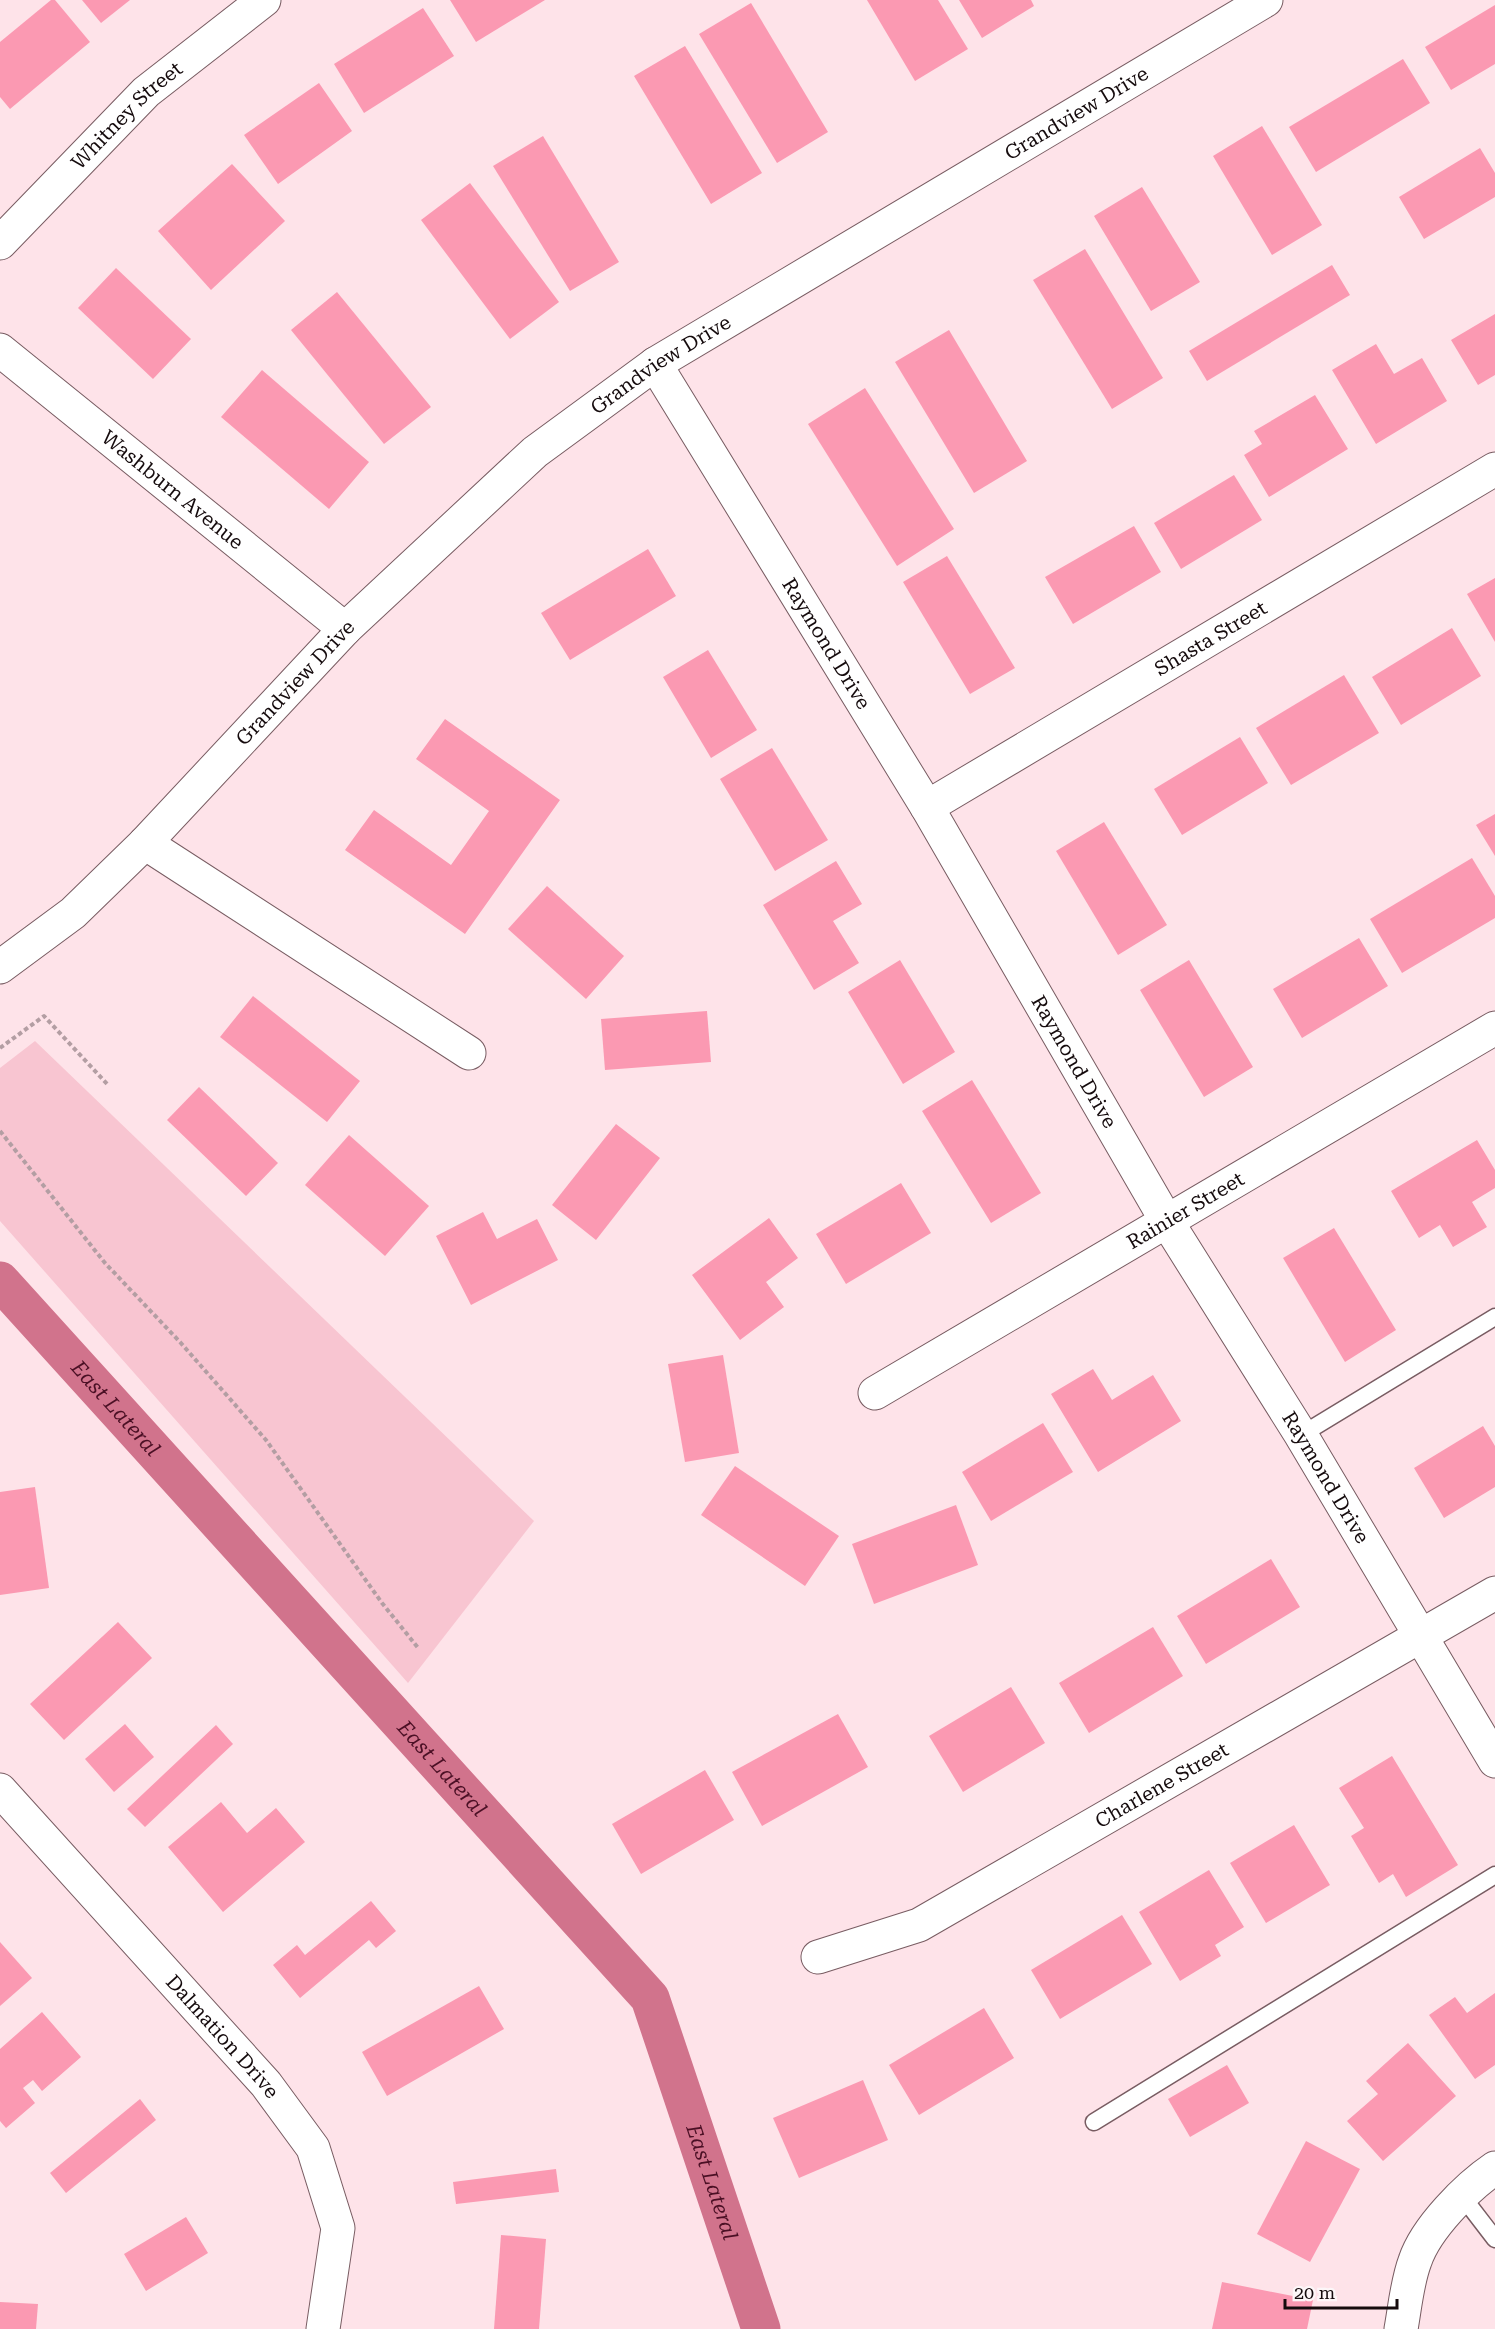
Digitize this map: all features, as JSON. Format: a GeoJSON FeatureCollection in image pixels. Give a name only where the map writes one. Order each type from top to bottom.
{"type":"FeatureCollection","features":[{"type":"Feature","properties":{"kind":"street","name":"Whitney Street"},"geometry":{"type":"LineString","coordinates":[[0,243],[146,92],[264,0]]}},
{"type":"Feature","properties":{"kind":"street","name":"Grandview Drive"},"geometry":{"type":"LineString","coordinates":[[0,967],[73,913],[145,843],[345,629],[535,452],[656,364],[1266,0]]}},
{"type":"Feature","properties":{"kind":"street","name":"Washburn Avenue"},"geometry":{"type":"LineString","coordinates":[[0,350],[345,629]]}},
{"type":"Feature","properties":{"kind":"street","name":"Raymond Drive"},"geometry":{"type":"LineString","coordinates":[[656,364],[927,807],[1166,1220],[1301,1435],[1495,1761]]}},
{"type":"Feature","properties":{"kind":"street","name":"Shasta Street"},"geometry":{"type":"LineString","coordinates":[[927,807],[1495,469]]}},
{"type":"Feature","properties":{"kind":"street"},"geometry":{"type":"LineString","coordinates":[[145,843],[469,1053]]}},
{"type":"Feature","properties":{"kind":"street","name":"Rainier Street"},"geometry":{"type":"LineString","coordinates":[[875,1393],[1495,1028]]}},
{"type":"Feature","properties":{"kind":"street","name":"Charlene Street"},"geometry":{"type":"LineString","coordinates":[[818,1957],[919,1925],[1495,1593]]}},
{"type":"Feature","properties":{"kind":"street","name":"Dalmation Drive"},"geometry":{"type":"LineString","coordinates":[[0,1790],[266,2084],[313,2148],[338,2228],[322,2329]]}},
{"type":"Feature","properties":{"kind":"street"},"geometry":{"type":"LineString","coordinates":[[1401,2329],[1415,2260],[1438,2221],[1478,2180],[1495,2168]]}},
{"type":"Feature","properties":{"kind":"lane"},"geometry":{"type":"LineString","coordinates":[[1301,1435],[1495,1317]]}},
{"type":"Feature","properties":{"kind":"lane"},"geometry":{"type":"LineString","coordinates":[[1094,2122],[1495,1875]]}},
{"type":"Feature","properties":{"kind":"lane"},"geometry":{"type":"LineString","coordinates":[[1462,2196],[1495,2239]]}},
{"type":"Feature","properties":{"kind":"path"},"geometry":{"type":"LineString","coordinates":[[0,1048],[44,1016],[109,1086]]}},
{"type":"Feature","properties":{"kind":"path"},"geometry":{"type":"LineString","coordinates":[[0,1131],[105,1263],[180,1342],[266,1440],[382,1603],[419,1649]]}},
{"type":"Feature","properties":{"kind":"shaded area"},"geometry":{"type":"Polygon","coordinates":[[[35,1041],[534,1521],[408,1683],[0,1221],[0,1068],[35,1041]]]}},
{"type":"Feature","properties":{"kind":"building"},"geometry":{"type":"Polygon","coordinates":[[[51,0],[55,0],[90,42],[10,109],[0,97],[0,42],[51,0]]]}},
{"type":"Feature","properties":{"kind":"building"},"geometry":{"type":"Polygon","coordinates":[[[82,0],[130,0],[101,23],[82,0]]]}},
{"type":"Feature","properties":{"kind":"building"},"geometry":{"type":"Polygon","coordinates":[[[450,0],[545,0],[476,42],[450,0]]]}},
{"type":"Feature","properties":{"kind":"building"},"geometry":{"type":"Polygon","coordinates":[[[867,0],[938,0],[968,49],[915,81],[867,0]]]}},
{"type":"Feature","properties":{"kind":"building"},"geometry":{"type":"Polygon","coordinates":[[[959,0],[1031,0],[1034,6],[982,38],[959,0]]]}},
{"type":"Feature","properties":{"kind":"building"},"geometry":{"type":"Polygon","coordinates":[[[751,3],[828,132],[777,163],[699,34],[751,3]]]}},
{"type":"Feature","properties":{"kind":"building"},"geometry":{"type":"Polygon","coordinates":[[[1495,5],[1495,64],[1451,90],[1425,47],[1495,5]]]}},
{"type":"Feature","properties":{"kind":"building"},"geometry":{"type":"Polygon","coordinates":[[[423,8],[454,56],[364,113],[334,64],[423,8]]]}},
{"type":"Feature","properties":{"kind":"building"},"geometry":{"type":"Polygon","coordinates":[[[685,46],[762,173],[711,204],[634,76],[685,46]]]}},
{"type":"Feature","properties":{"kind":"building"},"geometry":{"type":"Polygon","coordinates":[[[1403,59],[1430,103],[1316,172],[1289,127],[1403,59]]]}},
{"type":"Feature","properties":{"kind":"building"},"geometry":{"type":"Polygon","coordinates":[[[319,83],[352,131],[278,184],[244,135],[319,83]]]}},
{"type":"Feature","properties":{"kind":"building"},"geometry":{"type":"Polygon","coordinates":[[[1262,126],[1322,225],[1272,255],[1213,156],[1262,126]]]}},
{"type":"Feature","properties":{"kind":"building"},"geometry":{"type":"Polygon","coordinates":[[[543,136],[619,262],[570,291],[493,166],[543,136]]]}},
{"type":"Feature","properties":{"kind":"building"},"geometry":{"type":"Polygon","coordinates":[[[1480,148],[1495,173],[1495,197],[1424,239],[1399,197],[1480,148]]]}},
{"type":"Feature","properties":{"kind":"building"},"geometry":{"type":"Polygon","coordinates":[[[232,164],[285,221],[211,290],[158,231],[232,164]]]}},
{"type":"Feature","properties":{"kind":"building"},"geometry":{"type":"Polygon","coordinates":[[[470,183],[559,302],[510,339],[421,220],[470,183]]]}},
{"type":"Feature","properties":{"kind":"building"},"geometry":{"type":"Polygon","coordinates":[[[1142,187],[1200,282],[1151,311],[1094,216],[1142,187]]]}},
{"type":"Feature","properties":{"kind":"building"},"geometry":{"type":"Polygon","coordinates":[[[1085,249],[1163,378],[1112,409],[1033,280],[1085,249]]]}},
{"type":"Feature","properties":{"kind":"building"},"geometry":{"type":"Polygon","coordinates":[[[1332,265],[1350,295],[1207,381],[1189,351],[1332,265]]]}},
{"type":"Feature","properties":{"kind":"building"},"geometry":{"type":"Polygon","coordinates":[[[116,268],[191,339],[153,379],[78,308],[116,268]]]}},
{"type":"Feature","properties":{"kind":"building"},"geometry":{"type":"Polygon","coordinates":[[[337,292],[431,407],[384,444],[291,330],[337,292]]]}},
{"type":"Feature","properties":{"kind":"building"},"geometry":{"type":"Polygon","coordinates":[[[1495,314],[1495,375],[1478,385],[1451,340],[1495,314]]]}},
{"type":"Feature","properties":{"kind":"building"},"geometry":{"type":"Polygon","coordinates":[[[949,330],[1027,461],[974,493],[895,362],[949,330]]]}},
{"type":"Feature","properties":{"kind":"building"},"geometry":{"type":"Polygon","coordinates":[[[1376,344],[1394,374],[1422,358],[1447,401],[1376,444],[1332,370],[1376,344]]]}},
{"type":"Feature","properties":{"kind":"building"},"geometry":{"type":"Polygon","coordinates":[[[262,370],[369,462],[329,509],[221,417],[262,370]]]}},
{"type":"Feature","properties":{"kind":"building"},"geometry":{"type":"Polygon","coordinates":[[[865,388],[954,529],[897,566],[808,424],[865,388]]]}},
{"type":"Feature","properties":{"kind":"building"},"geometry":{"type":"Polygon","coordinates":[[[1315,395],[1348,449],[1269,497],[1244,455],[1262,444],[1254,431],[1315,395]]]}},
{"type":"Feature","properties":{"kind":"building"},"geometry":{"type":"Polygon","coordinates":[[[1234,475],[1262,520],[1181,569],[1154,523],[1234,475]]]}},
{"type":"Feature","properties":{"kind":"building"},"geometry":{"type":"Polygon","coordinates":[[[1134,526],[1161,572],[1073,624],[1045,577],[1134,526]]]}},
{"type":"Feature","properties":{"kind":"building"},"geometry":{"type":"Polygon","coordinates":[[[648,549],[676,596],[570,660],[541,613],[648,549]]]}},
{"type":"Feature","properties":{"kind":"building"},"geometry":{"type":"Polygon","coordinates":[[[947,556],[1015,668],[970,694],[903,582],[947,556]]]}},
{"type":"Feature","properties":{"kind":"building"},"geometry":{"type":"Polygon","coordinates":[[[1495,578],[1495,642],[1467,594],[1495,578]]]}},
{"type":"Feature","properties":{"kind":"building"},"geometry":{"type":"Polygon","coordinates":[[[1452,628],[1481,676],[1401,725],[1372,677],[1452,628]]]}},
{"type":"Feature","properties":{"kind":"building"},"geometry":{"type":"Polygon","coordinates":[[[708,650],[757,730],[711,758],[663,677],[708,650]]]}},
{"type":"Feature","properties":{"kind":"building"},"geometry":{"type":"Polygon","coordinates":[[[1344,675],[1379,733],[1291,785],[1256,728],[1344,675]]]}},
{"type":"Feature","properties":{"kind":"building"},"geometry":{"type":"Polygon","coordinates":[[[445,719],[560,800],[465,934],[345,850],[374,810],[451,865],[489,811],[416,759],[445,719]]]}},
{"type":"Feature","properties":{"kind":"building"},"geometry":{"type":"Polygon","coordinates":[[[1240,737],[1268,783],[1182,835],[1154,789],[1240,737]]]}},
{"type":"Feature","properties":{"kind":"building"},"geometry":{"type":"Polygon","coordinates":[[[772,748],[828,840],[775,871],[720,779],[772,748]]]}},
{"type":"Feature","properties":{"kind":"building"},"geometry":{"type":"Polygon","coordinates":[[[1495,814],[1495,856],[1476,825],[1495,814]]]}},
{"type":"Feature","properties":{"kind":"building"},"geometry":{"type":"Polygon","coordinates":[[[1104,822],[1167,925],[1118,955],[1056,851],[1104,822]]]}},
{"type":"Feature","properties":{"kind":"building"},"geometry":{"type":"Polygon","coordinates":[[[1472,858],[1495,896],[1495,918],[1402,973],[1370,919],[1472,858]]]}},
{"type":"Feature","properties":{"kind":"building"},"geometry":{"type":"Polygon","coordinates":[[[836,861],[862,904],[833,921],[859,963],[814,990],[763,905],[836,861]]]}},
{"type":"Feature","properties":{"kind":"building"},"geometry":{"type":"Polygon","coordinates":[[[547,886],[624,956],[586,999],[508,929],[547,886]]]}},
{"type":"Feature","properties":{"kind":"building"},"geometry":{"type":"Polygon","coordinates":[[[1359,938],[1388,986],[1302,1038],[1273,989],[1359,938]]]}},
{"type":"Feature","properties":{"kind":"building"},"geometry":{"type":"Polygon","coordinates":[[[900,960],[955,1052],[903,1084],[848,992],[900,960]]]}},
{"type":"Feature","properties":{"kind":"building"},"geometry":{"type":"Polygon","coordinates":[[[1189,960],[1253,1067],[1204,1097],[1140,990],[1189,960]]]}},
{"type":"Feature","properties":{"kind":"building"},"geometry":{"type":"Polygon","coordinates":[[[253,996],[360,1081],[327,1122],[220,1037],[253,996]]]}},
{"type":"Feature","properties":{"kind":"building"},"geometry":{"type":"Polygon","coordinates":[[[707,1011],[711,1062],[605,1070],[601,1019],[707,1011]]]}},
{"type":"Feature","properties":{"kind":"building"},"geometry":{"type":"Polygon","coordinates":[[[972,1080],[1041,1193],[991,1223],[922,1111],[972,1080]]]}},
{"type":"Feature","properties":{"kind":"building"},"geometry":{"type":"Polygon","coordinates":[[[199,1087],[278,1163],[246,1196],[167,1120],[199,1087]]]}},
{"type":"Feature","properties":{"kind":"building"},"geometry":{"type":"Polygon","coordinates":[[[616,1124],[660,1158],[596,1240],[552,1205],[616,1124]]]}},
{"type":"Feature","properties":{"kind":"building"},"geometry":{"type":"Polygon","coordinates":[[[349,1135],[429,1206],[385,1256],[305,1185],[349,1135]]]}},
{"type":"Feature","properties":{"kind":"building"},"geometry":{"type":"Polygon","coordinates":[[[1477,1140],[1495,1170],[1495,1188],[1472,1202],[1487,1227],[1453,1247],[1440,1225],[1419,1238],[1391,1191],[1477,1140]]]}},
{"type":"Feature","properties":{"kind":"building"},"geometry":{"type":"Polygon","coordinates":[[[901,1183],[931,1233],[846,1284],[816,1234],[901,1183]]]}},
{"type":"Feature","properties":{"kind":"building"},"geometry":{"type":"Polygon","coordinates":[[[483,1212],[497,1239],[537,1219],[558,1260],[471,1305],[436,1236],[483,1212]]]}},
{"type":"Feature","properties":{"kind":"building"},"geometry":{"type":"Polygon","coordinates":[[[769,1218],[798,1258],[766,1282],[784,1307],[740,1340],[692,1275],[769,1218]]]}},
{"type":"Feature","properties":{"kind":"building"},"geometry":{"type":"Polygon","coordinates":[[[1334,1228],[1396,1330],[1345,1362],[1283,1258],[1334,1228]]]}},
{"type":"Feature","properties":{"kind":"building"},"geometry":{"type":"Polygon","coordinates":[[[723,1355],[739,1453],[685,1462],[668,1364],[723,1355]]]}},
{"type":"Feature","properties":{"kind":"building"},"geometry":{"type":"Polygon","coordinates":[[[1093,1369],[1112,1400],[1153,1375],[1181,1421],[1098,1472],[1051,1394],[1093,1369]]]}},
{"type":"Feature","properties":{"kind":"building"},"geometry":{"type":"Polygon","coordinates":[[[1043,1423],[1073,1472],[991,1521],[962,1472],[1043,1423]]]}},
{"type":"Feature","properties":{"kind":"building"},"geometry":{"type":"Polygon","coordinates":[[[1483,1426],[1495,1446],[1495,1487],[1444,1518],[1414,1468],[1483,1426]]]}},
{"type":"Feature","properties":{"kind":"building"},"geometry":{"type":"Polygon","coordinates":[[[735,1466],[839,1536],[805,1586],[701,1515],[735,1466]]]}},
{"type":"Feature","properties":{"kind":"building"},"geometry":{"type":"Polygon","coordinates":[[[35,1487],[49,1588],[0,1595],[0,1492],[35,1487]]]}},
{"type":"Feature","properties":{"kind":"building"},"geometry":{"type":"Polygon","coordinates":[[[956,1505],[978,1565],[874,1604],[852,1544],[956,1505]]]}},
{"type":"Feature","properties":{"kind":"building"},"geometry":{"type":"Polygon","coordinates":[[[1271,1559],[1300,1607],[1206,1664],[1177,1616],[1271,1559]]]}},
{"type":"Feature","properties":{"kind":"building"},"geometry":{"type":"Polygon","coordinates":[[[118,1622],[152,1658],[64,1740],[30,1704],[118,1622]]]}},
{"type":"Feature","properties":{"kind":"building"},"geometry":{"type":"Polygon","coordinates":[[[1153,1627],[1183,1676],[1089,1733],[1059,1683],[1153,1627]]]}},
{"type":"Feature","properties":{"kind":"building"},"geometry":{"type":"Polygon","coordinates":[[[1011,1687],[1045,1743],[963,1792],[929,1736],[1011,1687]]]}},
{"type":"Feature","properties":{"kind":"building"},"geometry":{"type":"Polygon","coordinates":[[[838,1714],[868,1767],[762,1826],[732,1772],[838,1714]]]}},
{"type":"Feature","properties":{"kind":"building"},"geometry":{"type":"Polygon","coordinates":[[[125,1724],[154,1757],[114,1792],[85,1759],[125,1724]]]}},
{"type":"Feature","properties":{"kind":"building"},"geometry":{"type":"Polygon","coordinates":[[[216,1725],[233,1744],[145,1827],[127,1809],[216,1725]]]}},
{"type":"Feature","properties":{"kind":"building"},"geometry":{"type":"Polygon","coordinates":[[[1392,1756],[1458,1865],[1406,1897],[1393,1874],[1379,1883],[1351,1836],[1364,1828],[1339,1788],[1392,1756]]]}},
{"type":"Feature","properties":{"kind":"building"},"geometry":{"type":"Polygon","coordinates":[[[705,1770],[734,1820],[641,1874],[612,1824],[705,1770]]]}},
{"type":"Feature","properties":{"kind":"building"},"geometry":{"type":"Polygon","coordinates":[[[221,1802],[247,1833],[276,1808],[305,1842],[223,1912],[168,1847],[221,1802]]]}},
{"type":"Feature","properties":{"kind":"building"},"geometry":{"type":"Polygon","coordinates":[[[1294,1825],[1330,1885],[1266,1923],[1230,1863],[1294,1825]]]}},
{"type":"Feature","properties":{"kind":"building"},"geometry":{"type":"Polygon","coordinates":[[[1209,1870],[1244,1927],[1215,1945],[1221,1956],[1180,1981],[1139,1912],[1209,1870]]]}},
{"type":"Feature","properties":{"kind":"building"},"geometry":{"type":"Polygon","coordinates":[[[371,1901],[396,1931],[376,1948],[369,1940],[300,1998],[273,1965],[297,1945],[305,1955],[371,1901]]]}},
{"type":"Feature","properties":{"kind":"building"},"geometry":{"type":"Polygon","coordinates":[[[1122,1915],[1152,1964],[1060,2019],[1031,1970],[1122,1915]]]}},
{"type":"Feature","properties":{"kind":"building"},"geometry":{"type":"Polygon","coordinates":[[[0,1942],[32,1978],[0,2006],[0,1942]]]}},
{"type":"Feature","properties":{"kind":"building"},"geometry":{"type":"Polygon","coordinates":[[[479,1986],[504,2029],[387,2096],[362,2052],[479,1986]]]}},
{"type":"Feature","properties":{"kind":"building"},"geometry":{"type":"Polygon","coordinates":[[[1495,1993],[1495,2065],[1475,2079],[1429,2015],[1455,1997],[1467,2013],[1495,1993]]]}},
{"type":"Feature","properties":{"kind":"building"},"geometry":{"type":"Polygon","coordinates":[[[984,2008],[1014,2058],[919,2115],[889,2065],[984,2008]]]}},
{"type":"Feature","properties":{"kind":"building"},"geometry":{"type":"Polygon","coordinates":[[[42,2012],[81,2057],[42,2091],[33,2080],[23,2088],[35,2103],[6,2128],[0,2121],[0,2049],[42,2012]]]}},
{"type":"Feature","properties":{"kind":"building"},"geometry":{"type":"Polygon","coordinates":[[[1408,2043],[1456,2096],[1383,2161],[1347,2121],[1378,2094],[1366,2081],[1408,2043]]]}},
{"type":"Feature","properties":{"kind":"building"},"geometry":{"type":"Polygon","coordinates":[[[1227,2065],[1249,2103],[1190,2137],[1168,2099],[1227,2065]]]}},
{"type":"Feature","properties":{"kind":"building"},"geometry":{"type":"Polygon","coordinates":[[[863,2080],[888,2140],[799,2178],[773,2118],[863,2080]]]}},
{"type":"Feature","properties":{"kind":"building"},"geometry":{"type":"Polygon","coordinates":[[[140,2099],[156,2120],[66,2193],[50,2173],[140,2099]]]}},
{"type":"Feature","properties":{"kind":"building"},"geometry":{"type":"Polygon","coordinates":[[[1306,2141],[1360,2169],[1310,2262],[1257,2234],[1306,2141]]]}},
{"type":"Feature","properties":{"kind":"building"},"geometry":{"type":"Polygon","coordinates":[[[556,2169],[559,2192],[456,2204],[453,2182],[556,2169]]]}},
{"type":"Feature","properties":{"kind":"building"},"geometry":{"type":"Polygon","coordinates":[[[186,2217],[208,2253],[146,2291],[124,2254],[186,2217]]]}},
{"type":"Feature","properties":{"kind":"building"},"geometry":{"type":"Polygon","coordinates":[[[501,2235],[546,2239],[539,2329],[494,2329],[501,2235]]]}},
{"type":"Feature","properties":{"kind":"building"},"geometry":{"type":"Polygon","coordinates":[[[1222,2282],[1313,2300],[1307,2329],[1212,2329],[1222,2282]]]}},
{"type":"Feature","properties":{"kind":"building"},"geometry":{"type":"Polygon","coordinates":[[[0,2302],[38,2304],[36,2329],[0,2329],[0,2302]]]}},
{"type":"Feature","properties":{"kind":"waterway","name":"East Lateral"},"geometry":{"type":"LineString","coordinates":[[0,1281],[650,1998],[761,2329]]}}]}
